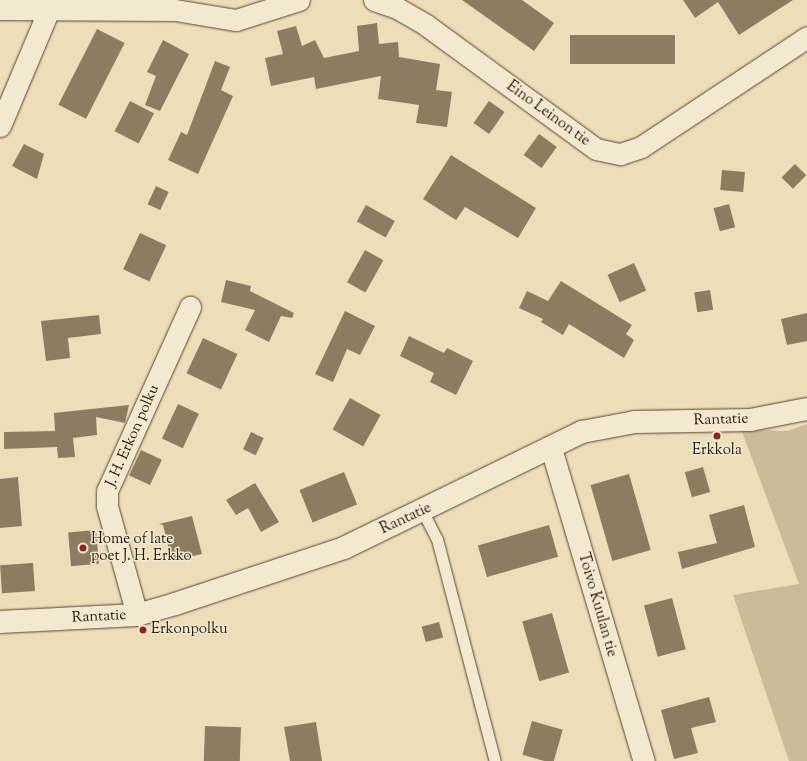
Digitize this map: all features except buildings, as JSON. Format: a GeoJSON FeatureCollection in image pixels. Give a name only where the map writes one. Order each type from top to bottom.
{"type":"FeatureCollection","features":[{"type":"Feature","properties":{"kind":"street"},"geometry":{"type":"LineString","coordinates":[[0,9],[50,7],[174,10],[236,20],[299,0]]}},
{"type":"Feature","properties":{"kind":"street","name":"Eino Leinon tie"},"geometry":{"type":"LineString","coordinates":[[374,0],[397,8],[426,25],[596,149],[620,154],[641,147],[807,37]]}},
{"type":"Feature","properties":{"kind":"street"},"geometry":{"type":"LineString","coordinates":[[0,126],[50,7]]}},
{"type":"Feature","properties":{"kind":"street","name":"J. H. Erkon polku"},"geometry":{"type":"LineString","coordinates":[[137,615],[107,506],[108,491],[190,307]]}},
{"type":"Feature","properties":{"kind":"street","name":"Rantatie"},"geometry":{"type":"LineString","coordinates":[[0,622],[137,615],[344,548],[423,512],[582,432],[635,422],[750,420],[807,409]]}},
{"type":"Feature","properties":{"kind":"street","name":"Toivo Kuulan tie"},"geometry":{"type":"LineString","coordinates":[[551,448],[644,761]]}},
{"type":"Feature","properties":{"kind":"lane"},"geometry":{"type":"LineString","coordinates":[[423,512],[437,539],[495,761]]}},
{"type":"Feature","properties":{"kind":"shaded area"},"geometry":{"type":"Polygon","coordinates":[[[807,424],[807,761],[789,761],[733,595],[799,584],[741,429],[787,431],[807,424]]]}},
{"type":"Feature","properties":{"kind":"place","name":"Erkkola"},"geometry":{"type":"Point","coordinates":[717,436]}},
{"type":"Feature","properties":{"kind":"place","name":"Home of late poet J. H. Erkko"},"geometry":{"type":"Point","coordinates":[83,548]}},
{"type":"Feature","properties":{"kind":"place","name":"Erkonpolku"},"geometry":{"type":"Point","coordinates":[143,630]}}]}
